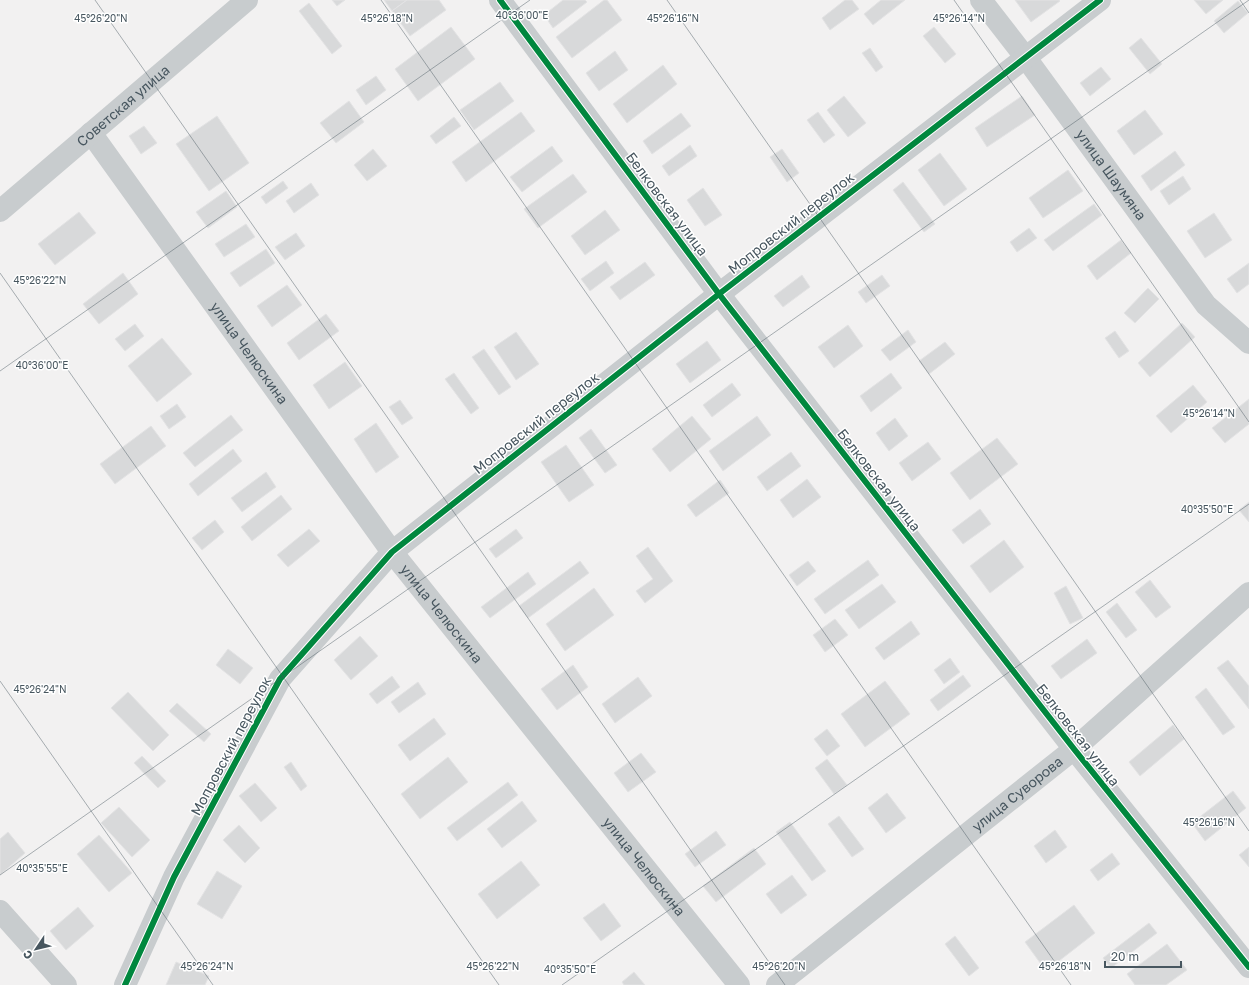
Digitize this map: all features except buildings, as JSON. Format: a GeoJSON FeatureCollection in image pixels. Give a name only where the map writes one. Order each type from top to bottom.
{"type":"FeatureCollection","features":[{"type":"Feature","properties":{"kind":"street","name":"Советская улица"},"geometry":{"type":"LineString","coordinates":[[0,211],[247,0]]}},
{"type":"Feature","properties":{"kind":"street","name":"Белковская улица"},"geometry":{"type":"LineString","coordinates":[[500,0],[719,294],[1074,749],[1249,967]]}},
{"type":"Feature","properties":{"kind":"street","name":"улица Шаумяна"},"geometry":{"type":"LineString","coordinates":[[981,0],[1026,58],[1206,305],[1249,344]]}},
{"type":"Feature","properties":{"kind":"street","name":"Мопровский переулок"},"geometry":{"type":"LineString","coordinates":[[124,985],[174,877],[280,679],[392,552],[719,294],[1100,0]]}},
{"type":"Feature","properties":{"kind":"street","name":"улица Челюскина"},"geometry":{"type":"LineString","coordinates":[[91,133],[392,552],[739,985]]}},
{"type":"Feature","properties":{"kind":"street","name":"улица Суворова"},"geometry":{"type":"LineString","coordinates":[[777,985],[1074,749],[1249,592]]}},
{"type":"Feature","properties":{"kind":"street"},"geometry":{"type":"LineString","coordinates":[[0,911],[66,985]]}},
{"type":"Feature","properties":{"kind":"cycle path"},"geometry":{"type":"LineString","coordinates":[[500,0],[719,294],[1074,749],[1249,967]]}},
{"type":"Feature","properties":{"kind":"cycle path"},"geometry":{"type":"LineString","coordinates":[[125,985],[174,877],[280,679],[392,552],[719,294],[1100,0]]}}]}
